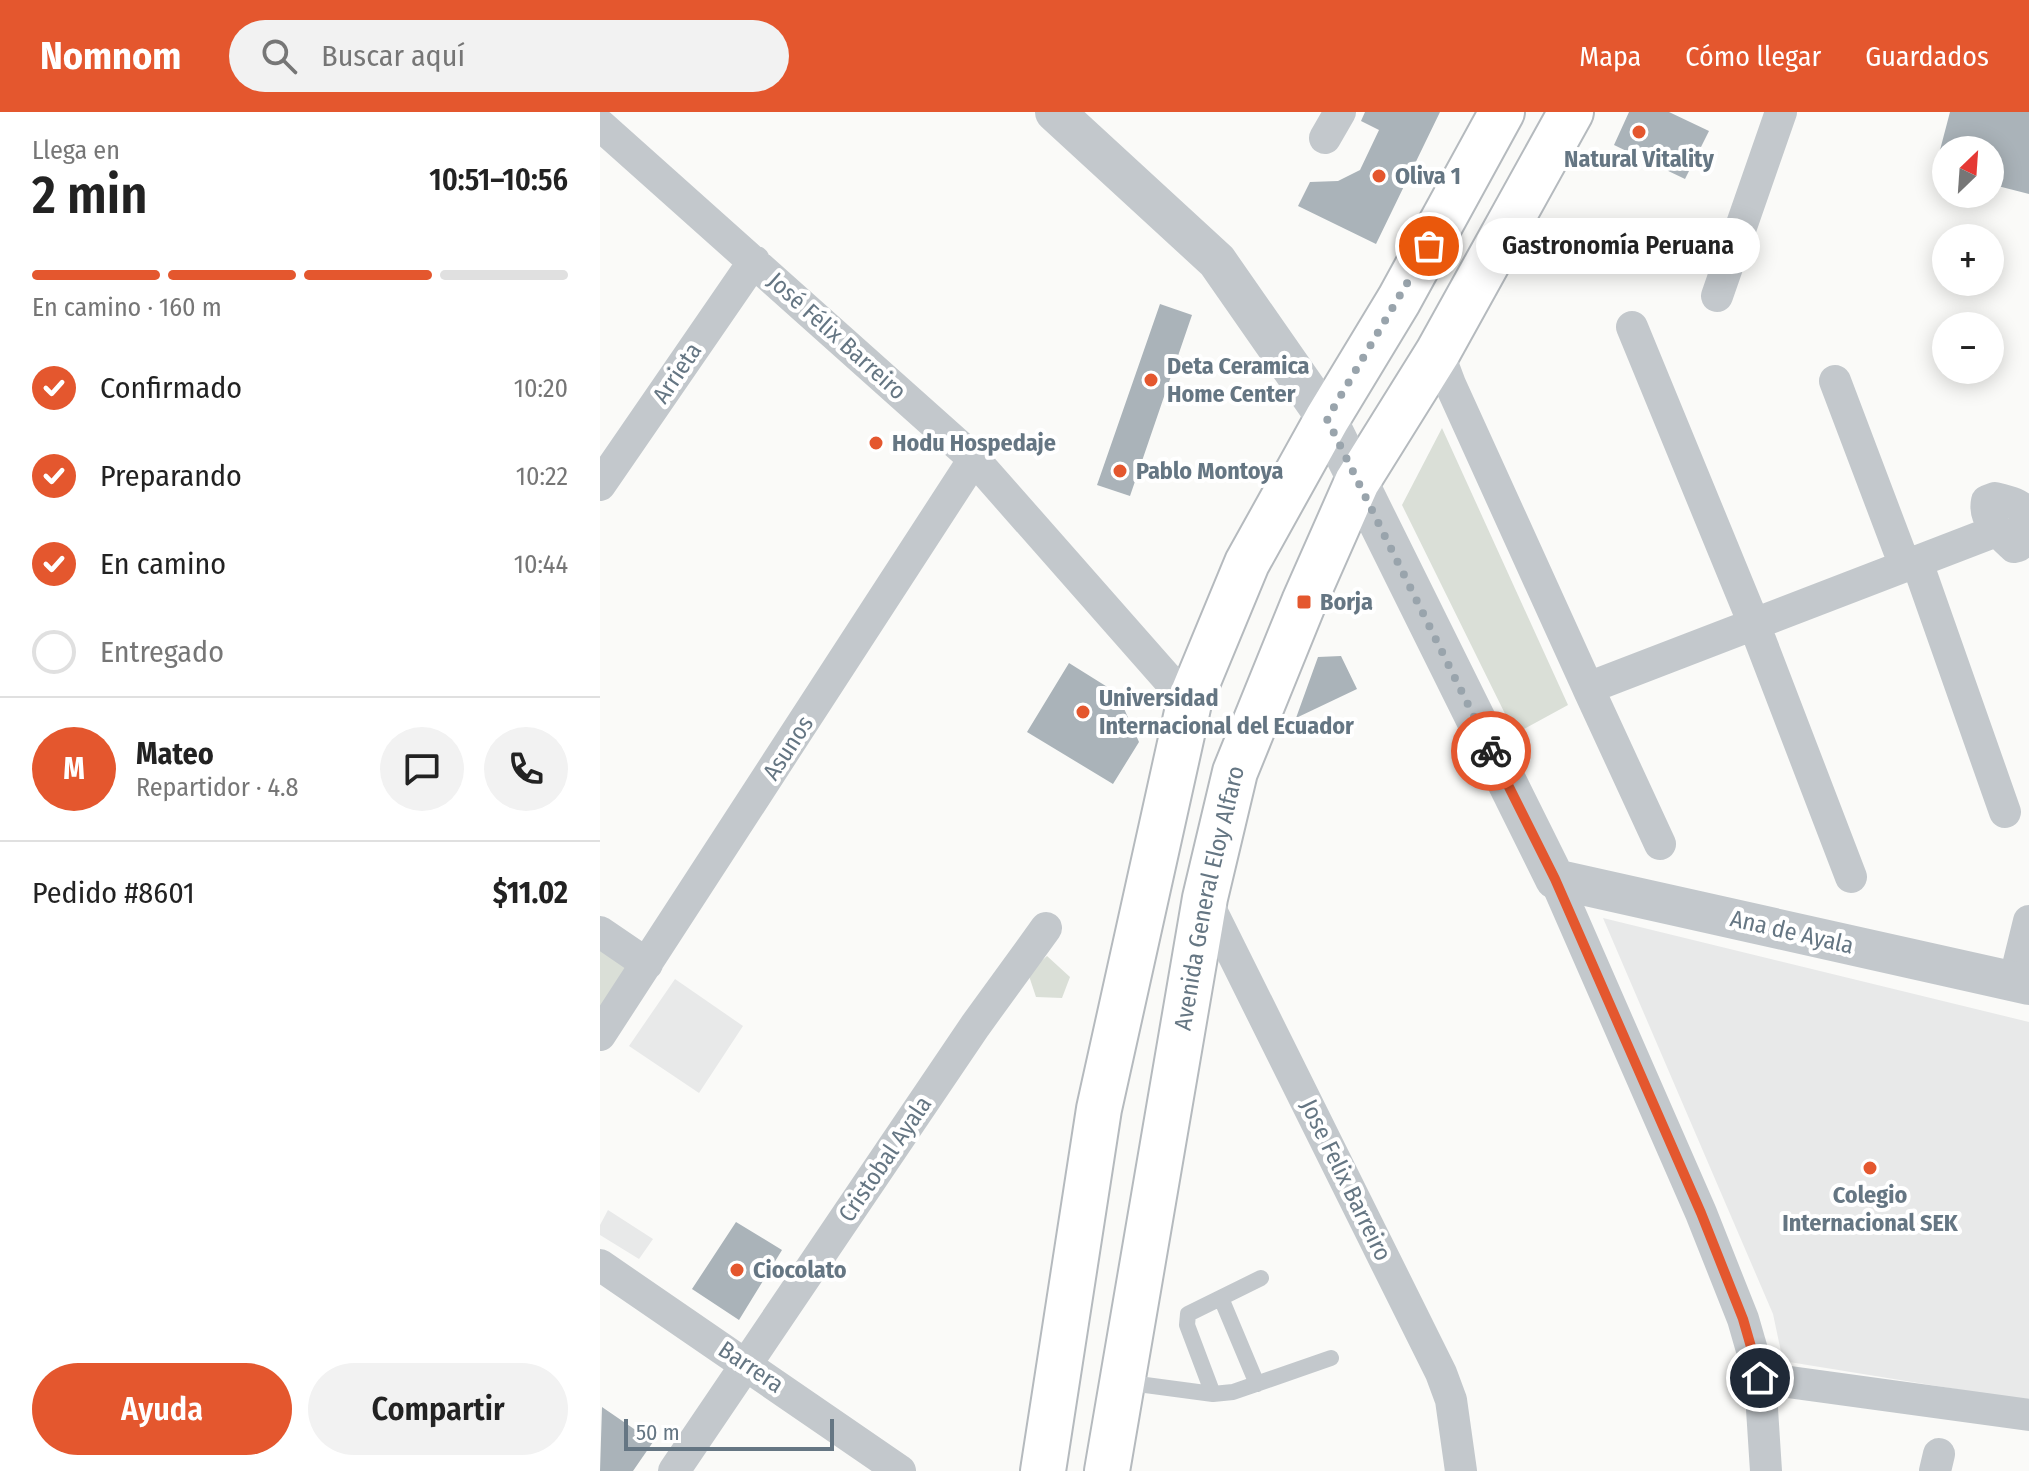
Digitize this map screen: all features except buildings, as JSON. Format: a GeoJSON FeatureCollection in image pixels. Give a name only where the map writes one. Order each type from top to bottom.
{"type":"FeatureCollection","features":[{"type":"Feature","properties":{"kind":"main road"},"geometry":{"type":"LineString","coordinates":[[1043,1471],[1099,1109],[1189,703],[1247,563],[1327,419],[1399,300],[1502,112]]}},
{"type":"Feature","properties":{"kind":"main road","name":"Avenida General Eloy Alfaro"},"geometry":{"type":"LineString","coordinates":[[1107,1471],[1205,898],[1235,772],[1357,482],[1438,352],[1571,112]]}},
{"type":"Feature","properties":{"kind":"street"},"geometry":{"type":"LineString","coordinates":[[1055,112],[1217,261],[1327,419],[1555,879],[1701,1213],[1743,1319],[1760,1378],[1766,1471]]}},
{"type":"Feature","properties":{"kind":"street"},"geometry":{"type":"LineString","coordinates":[[1717,296],[1781,112]]}},
{"type":"Feature","properties":{"kind":"street","name":"José Félix Barreiro"},"geometry":{"type":"LineString","coordinates":[[600,125],[974,459],[1189,703]]}},
{"type":"Feature","properties":{"kind":"street","name":"Arrieta"},"geometry":{"type":"LineString","coordinates":[[600,485],[754,261]]}},
{"type":"Feature","properties":{"kind":"street"},"geometry":{"type":"LineString","coordinates":[[1632,327],[1754,624],[1851,877]]}},
{"type":"Feature","properties":{"kind":"street"},"geometry":{"type":"LineString","coordinates":[[1438,352],[1456,398],[1660,844]]}},
{"type":"Feature","properties":{"kind":"street"},"geometry":{"type":"LineString","coordinates":[[1835,381],[1911,564],[2005,812]]}},
{"type":"Feature","properties":{"kind":"street","name":"Asunos"},"geometry":{"type":"LineString","coordinates":[[600,1035],[974,459]]}},
{"type":"Feature","properties":{"kind":"street"},"geometry":{"type":"LineString","coordinates":[[1588,688],[1996,531]]}},
{"type":"Feature","properties":{"kind":"street","name":"Ana de Ayala"},"geometry":{"type":"LineString","coordinates":[[1555,879],[2022,983]]}},
{"type":"Feature","properties":{"kind":"street","name":"Jose Felix Barreiro"},"geometry":{"type":"LineString","coordinates":[[1205,898],[1441,1373],[1451,1400],[1461,1471]]}},
{"type":"Feature","properties":{"kind":"street"},"geometry":{"type":"LineString","coordinates":[[2022,983],[2029,921]]}},
{"type":"Feature","properties":{"kind":"street","name":"Cristobal Ayala"},"geometry":{"type":"LineString","coordinates":[[674,1471],[975,1026],[1046,928]]}},
{"type":"Feature","properties":{"kind":"street"},"geometry":{"type":"LineString","coordinates":[[600,932],[647,964]]}},
{"type":"Feature","properties":{"kind":"street","name":"Barrera"},"geometry":{"type":"LineString","coordinates":[[600,1265],[900,1471]]}},
{"type":"Feature","properties":{"kind":"street"},"geometry":{"type":"LineString","coordinates":[[1760,1378],[2029,1415]]}},
{"type":"Feature","properties":{"kind":"lane"},"geometry":{"type":"LineString","coordinates":[[1213,1394],[1187,1319],[1188,1314],[1261,1278]]}},
{"type":"Feature","properties":{"kind":"lane"},"geometry":{"type":"LineString","coordinates":[[1221,1298],[1257,1384]]}},
{"type":"Feature","properties":{"kind":"lane"},"geometry":{"type":"LineString","coordinates":[[1122,1382],[1213,1394],[1233,1392],[1331,1358]]}},
{"type":"Feature","properties":{"kind":"shaded area"},"geometry":{"type":"Polygon","coordinates":[[[1442,428],[1568,705],[1515,734],[1402,505],[1442,428]]]}},
{"type":"Feature","properties":{"kind":"shaded area","name":"Colegio Internacional SEK"},"geometry":{"type":"Polygon","coordinates":[[[1603,918],[2029,1022],[2029,1401],[1783,1361],[1773,1314],[1603,918]]]}},
{"type":"Feature","properties":{"kind":"shaded area"},"geometry":{"type":"Polygon","coordinates":[[[600,939],[641,967],[600,1028],[600,939]]]}},
{"type":"Feature","properties":{"kind":"shaded area"},"geometry":{"type":"Polygon","coordinates":[[[1047,956],[1070,977],[1062,998],[1036,997],[1028,973],[1047,956]]]}},
{"type":"Feature","properties":{"kind":"shaded area"},"geometry":{"type":"Polygon","coordinates":[[[675,979],[743,1026],[699,1093],[629,1046],[675,979]]]}},
{"type":"Feature","properties":{"kind":"shaded area"},"geometry":{"type":"Polygon","coordinates":[[[608,1210],[653,1239],[639,1259],[600,1235],[600,1225],[608,1210]]]}},
{"type":"Feature","properties":{"kind":"way so far"},"geometry":{"type":"LineString","coordinates":[[1429,246],[1327,419],[1491,751]]}},
{"type":"Feature","properties":{"kind":"place","name":"Natural Vitality"},"geometry":{"type":"Point","coordinates":[1639,132]}},
{"type":"Feature","properties":{"kind":"place","name":"Oliva 1"},"geometry":{"type":"Point","coordinates":[1379,176]}},
{"type":"Feature","properties":{"kind":"place","name":"Gastronomía Peruana"},"geometry":{"type":"Point","coordinates":[1429,246]}},
{"type":"Feature","properties":{"kind":"place","name":"Deta Ceramica Home Center"},"geometry":{"type":"Point","coordinates":[1151,380]}},
{"type":"Feature","properties":{"kind":"place","name":"Hodu Hospedaje"},"geometry":{"type":"Point","coordinates":[876,443]}},
{"type":"Feature","properties":{"kind":"place","name":"Pablo Montoya"},"geometry":{"type":"Point","coordinates":[1120,471]}},
{"type":"Feature","properties":{"kind":"place","name":"Borja"},"geometry":{"type":"Point","coordinates":[1304,602]}},
{"type":"Feature","properties":{"kind":"place","name":"Universidad Internacional del Ecuador"},"geometry":{"type":"Point","coordinates":[1083,712]}},
{"type":"Feature","properties":{"kind":"place","name":"Colegio Internacional SEK"},"geometry":{"type":"Point","coordinates":[1870,1168]}},
{"type":"Feature","properties":{"kind":"place","name":"Ciocolato"},"geometry":{"type":"Point","coordinates":[737,1270]}},
{"type":"Feature","properties":{"kind":"route"},"geometry":{"type":"LineString","coordinates":[[1491,751],[1555,879],[1701,1213],[1743,1319],[1760,1378]]}}]}
